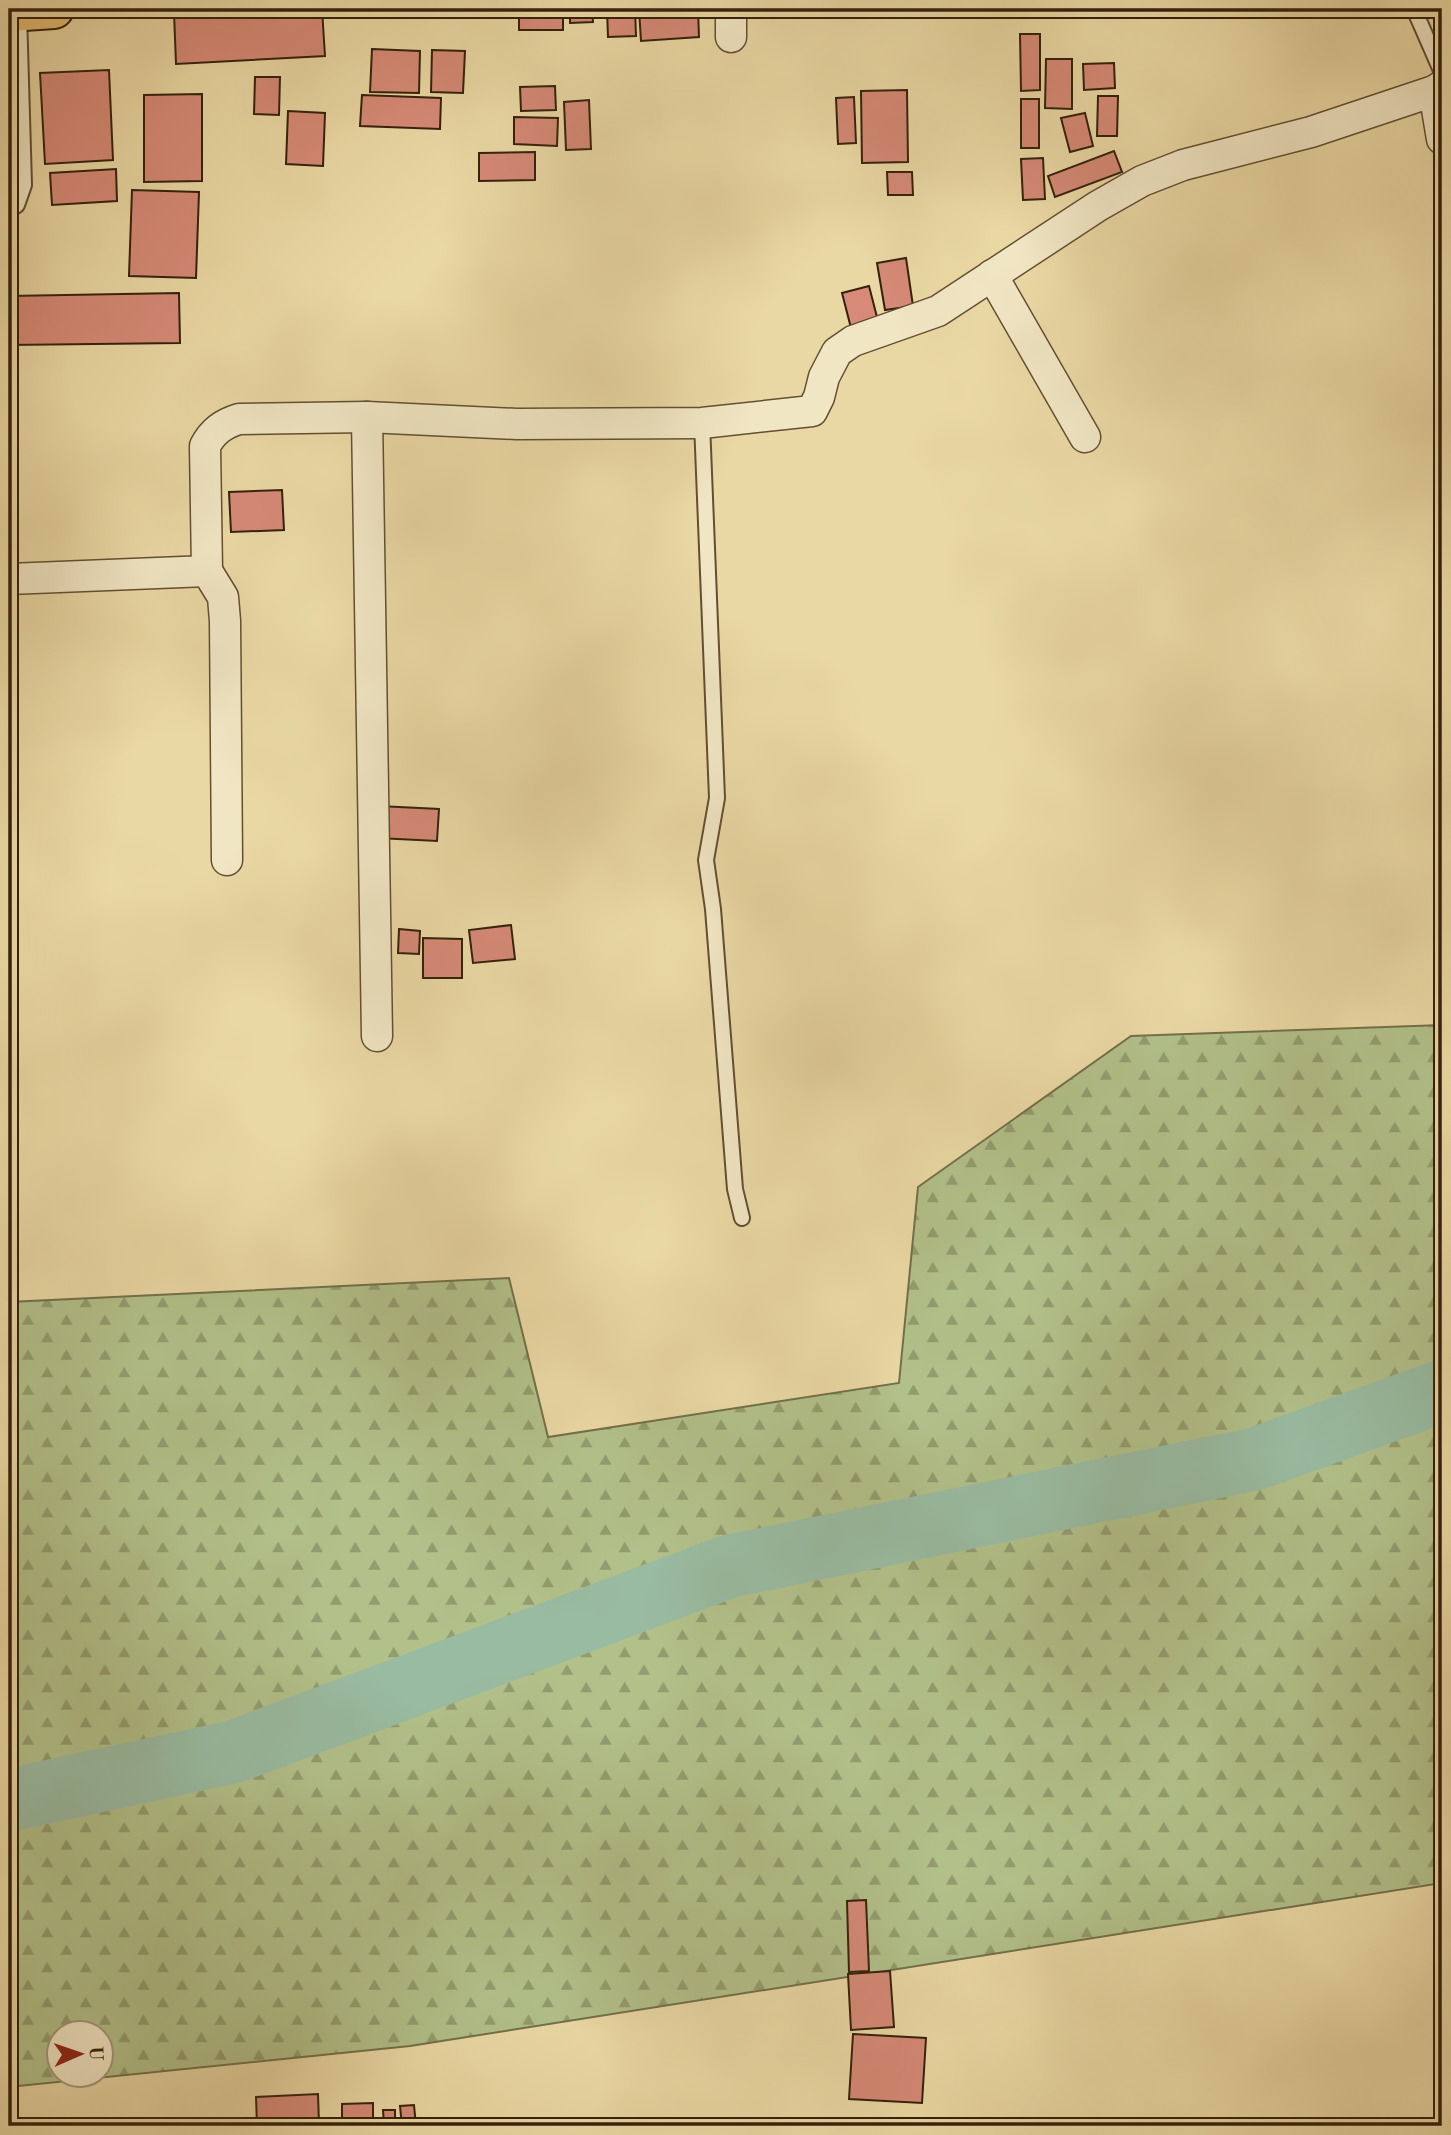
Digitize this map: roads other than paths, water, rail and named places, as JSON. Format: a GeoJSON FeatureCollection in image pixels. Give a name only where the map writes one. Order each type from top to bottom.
{"type":"FeatureCollection","features":[{"type":"Feature","properties":{"kind":"street"},"geometry":{"type":"LineString","coordinates":[[227,860],[225,621],[223,597],[206,571],[205,446],[210,436],[227,423],[239,419],[367,417],[517,424],[702,423],[812,411],[824,377],[837,352],[853,341],[938,311],[1098,206],[1142,181],[1183,165],[1311,132],[1439,83],[1442,139]]}},
{"type":"Feature","properties":{"kind":"street"},"geometry":{"type":"LineString","coordinates":[[992,275],[1085,437]]}},
{"type":"Feature","properties":{"kind":"street"},"geometry":{"type":"LineString","coordinates":[[367,417],[377,1036]]}},
{"type":"Feature","properties":{"kind":"street"},"geometry":{"type":"LineString","coordinates":[[9,579],[206,571]]}},
{"type":"Feature","properties":{"kind":"lane"},"geometry":{"type":"LineString","coordinates":[[1414,9],[1439,83]]}},
{"type":"Feature","properties":{"kind":"lane"},"geometry":{"type":"LineString","coordinates":[[9,210],[17,205],[24,185],[27,11]]}},
{"type":"Feature","properties":{"kind":"lane"},"geometry":{"type":"LineString","coordinates":[[702,423],[717,798],[706,860],[713,909],[735,1189],[742,1218]]}},
{"type":"Feature","properties":{"kind":"waterway"},"geometry":{"type":"LineString","coordinates":[[9,1800],[233,1752],[730,1566],[1255,1459],[1442,1391]]}}]}
